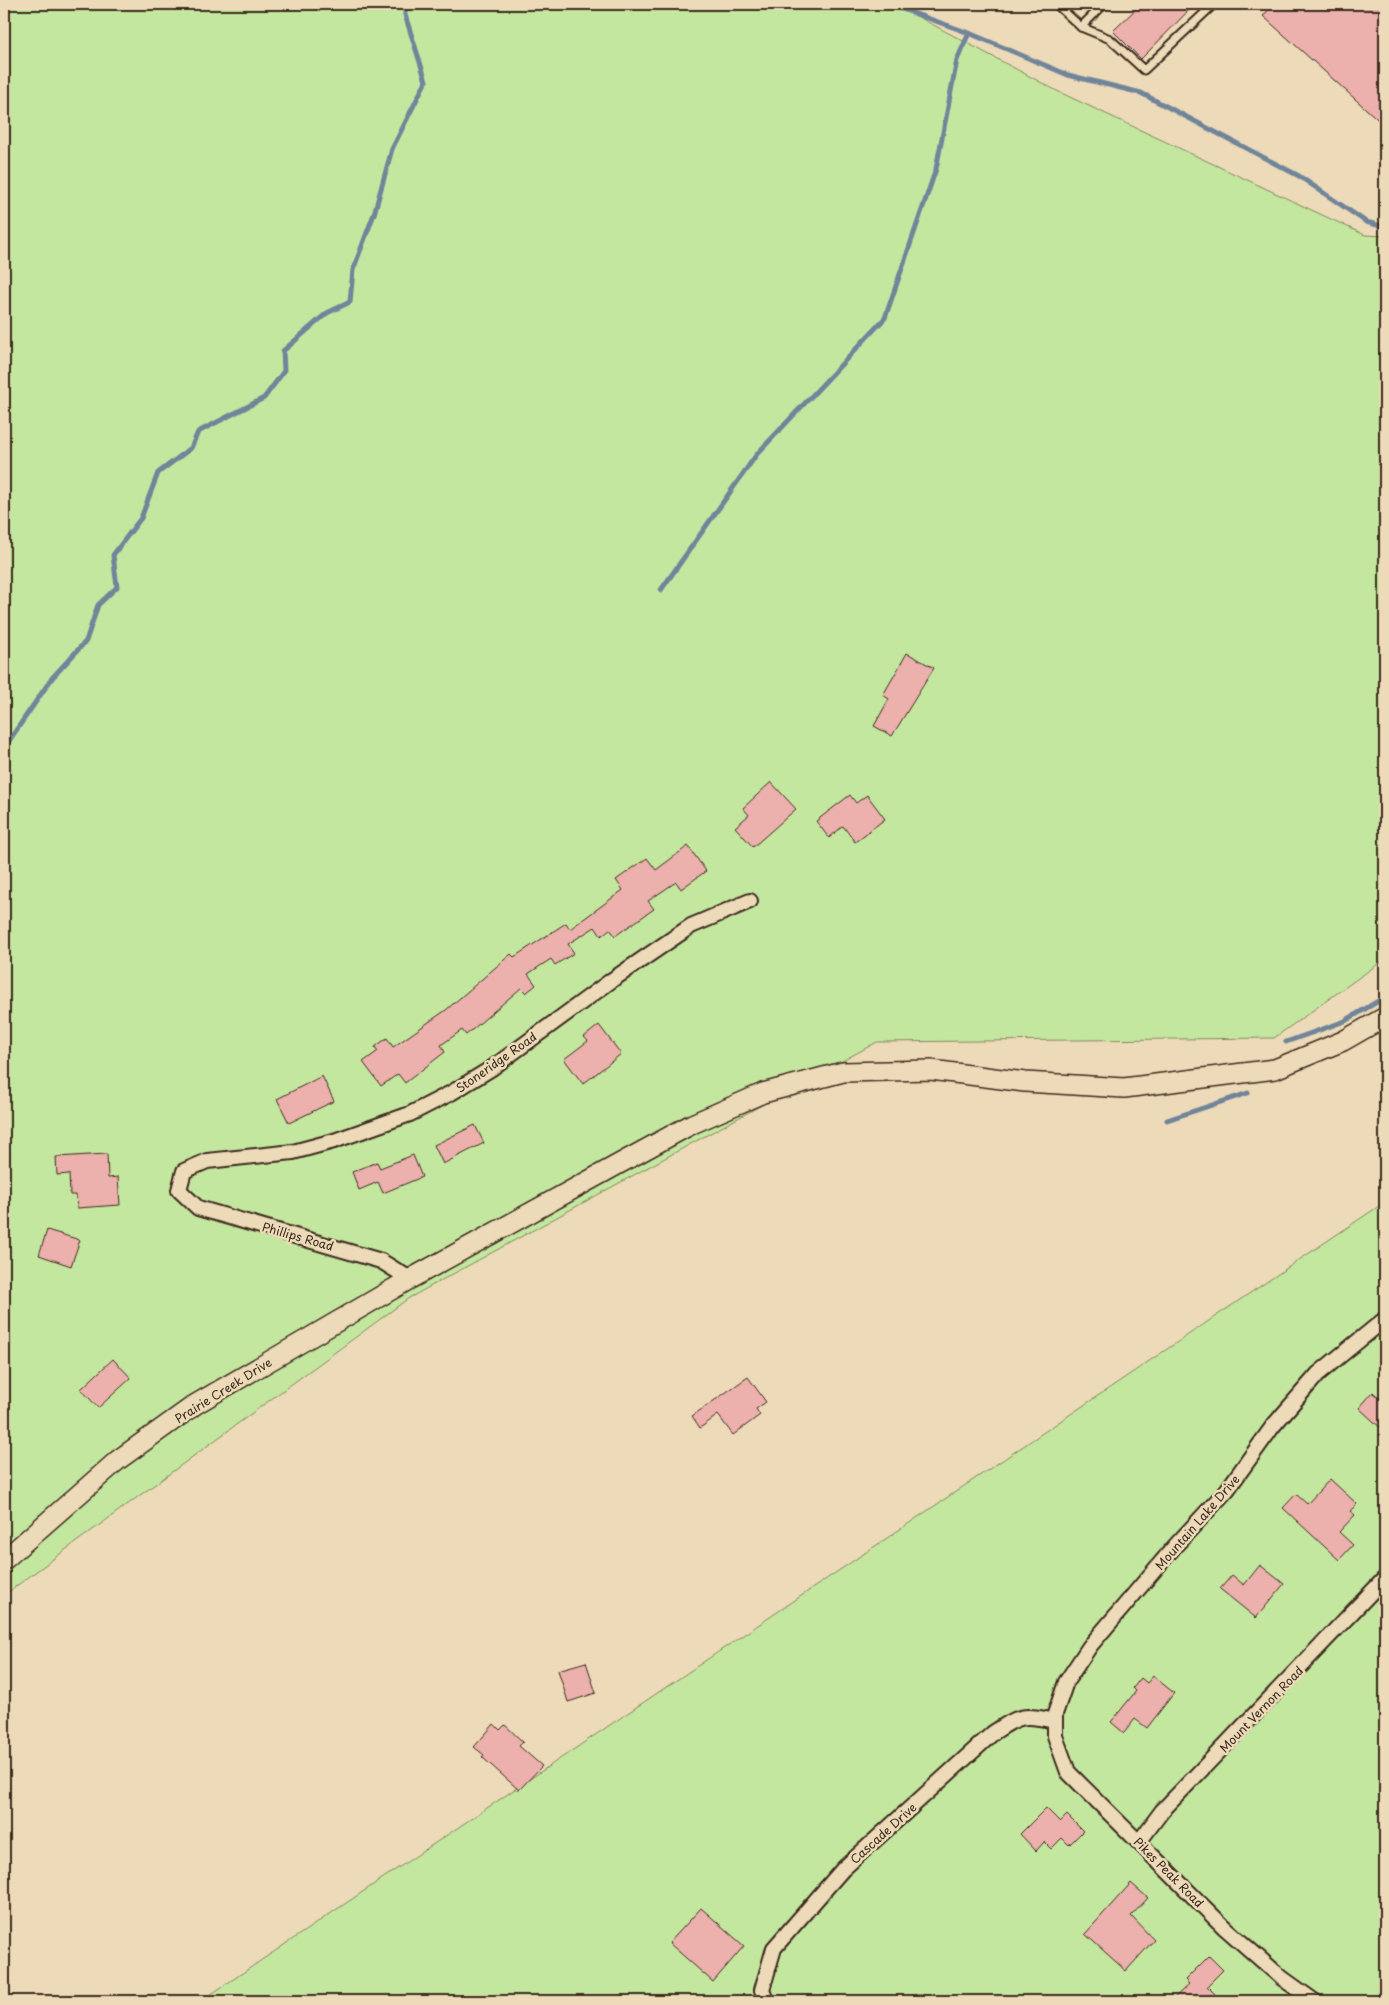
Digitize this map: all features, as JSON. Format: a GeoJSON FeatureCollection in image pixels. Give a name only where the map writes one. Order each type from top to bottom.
{"type":"FeatureCollection","features":[{"type":"Feature","properties":{"kind":"main road","name":"Prairie Creek Drive"},"geometry":{"type":"LineString","coordinates":[[4,1560],[118,1460],[196,1404],[410,1279],[692,1124],[763,1093],[843,1072],[931,1070],[1025,1082],[1124,1088],[1275,1069],[1343,1041],[1385,1017]]}},
{"type":"Feature","properties":{"kind":"street","name":"Stoneridge Road"},"geometry":{"type":"LineString","coordinates":[[184,1195],[180,1190],[184,1171],[207,1161],[293,1152],[334,1141],[410,1114],[451,1094],[492,1068],[612,980],[691,926],[750,901]]}},
{"type":"Feature","properties":{"kind":"street","name":"Phillips Road"},"geometry":{"type":"LineString","coordinates":[[184,1195],[198,1208],[381,1261],[410,1279]]}},
{"type":"Feature","properties":{"kind":"street","name":"Mountain Lake Drive"},"geometry":{"type":"LineString","coordinates":[[1054,1721],[1057,1705],[1066,1682],[1090,1646],[1175,1546],[1227,1490],[1273,1426],[1318,1374],[1385,1319]]}},
{"type":"Feature","properties":{"kind":"street","name":"Mount Vernon Road"},"geometry":{"type":"LineString","coordinates":[[1139,1842],[1162,1811],[1385,1578]]}},
{"type":"Feature","properties":{"kind":"street","name":"Cascade Drive"},"geometry":{"type":"LineString","coordinates":[[766,2001],[762,1990],[774,1948],[843,1869],[993,1733],[1014,1719],[1032,1716],[1054,1721]]}},
{"type":"Feature","properties":{"kind":"street","name":"Pikes Peak Road"},"geometry":{"type":"LineString","coordinates":[[1054,1721],[1055,1736],[1068,1772],[1225,1928],[1282,1978],[1314,2001]]}},
{"type":"Feature","properties":{"kind":"lane"},"geometry":{"type":"LineString","coordinates":[[1056,4],[1081,27],[1110,39],[1144,70],[1214,4]]}},
{"type":"Feature","properties":{"kind":"lane"},"geometry":{"type":"LineString","coordinates":[[1081,27],[1104,4]]}},
{"type":"Feature","properties":{"kind":"green space"},"geometry":{"type":"Polygon","coordinates":[[[4,4],[894,4],[1059,92],[1365,235],[1385,236],[1385,959],[1274,1038],[877,1042],[409,1298],[4,1595],[4,4]]]}},
{"type":"Feature","properties":{"kind":"green space"},"geometry":{"type":"Polygon","coordinates":[[[1385,1202],[1385,2001],[201,2001],[1385,1202]]]}},
{"type":"Feature","properties":{"kind":"building"},"geometry":{"type":"Polygon","coordinates":[[[1141,4],[1195,4],[1141,59],[1113,31],[1141,4]]]}},
{"type":"Feature","properties":{"kind":"building"},"geometry":{"type":"Polygon","coordinates":[[[1274,4],[1385,4],[1385,126],[1263,16],[1274,4]]]}},
{"type":"Feature","properties":{"kind":"building"},"geometry":{"type":"Polygon","coordinates":[[[907,653],[934,668],[892,736],[874,726],[889,699],[883,695],[907,653]]]}},
{"type":"Feature","properties":{"kind":"building"},"geometry":{"type":"Polygon","coordinates":[[[771,782],[796,809],[753,847],[735,827],[749,815],[743,808],[771,782]]]}},
{"type":"Feature","properties":{"kind":"building"},"geometry":{"type":"Polygon","coordinates":[[[850,795],[856,803],[867,795],[885,819],[855,842],[843,826],[829,838],[816,821],[850,795]]]}},
{"type":"Feature","properties":{"kind":"building"},"geometry":{"type":"Polygon","coordinates":[[[688,846],[706,871],[681,889],[676,882],[648,901],[654,909],[615,936],[610,929],[601,936],[595,927],[568,944],[574,953],[555,965],[551,959],[528,974],[536,985],[526,993],[521,988],[466,1035],[462,1030],[441,1045],[445,1052],[405,1083],[398,1074],[381,1086],[363,1062],[378,1051],[375,1047],[387,1038],[393,1047],[446,1010],[511,954],[514,957],[566,923],[570,929],[623,890],[616,880],[647,858],[656,870],[688,846]]]}},
{"type":"Feature","properties":{"kind":"building"},"geometry":{"type":"Polygon","coordinates":[[[599,1025],[621,1054],[583,1084],[564,1059],[588,1041],[584,1037],[599,1025]]]}},
{"type":"Feature","properties":{"kind":"building"},"geometry":{"type":"Polygon","coordinates":[[[322,1076],[334,1101],[289,1123],[277,1099],[322,1076]]]}},
{"type":"Feature","properties":{"kind":"building"},"geometry":{"type":"Polygon","coordinates":[[[475,1125],[484,1143],[443,1164],[434,1145],[475,1125]]]}},
{"type":"Feature","properties":{"kind":"building"},"geometry":{"type":"Polygon","coordinates":[[[107,1154],[108,1178],[118,1177],[120,1205],[77,1208],[76,1195],[70,1195],[69,1174],[57,1175],[56,1157],[107,1154]]]}},
{"type":"Feature","properties":{"kind":"building"},"geometry":{"type":"Polygon","coordinates":[[[413,1155],[422,1177],[383,1193],[378,1182],[359,1190],[352,1172],[377,1162],[380,1168],[413,1155]]]}},
{"type":"Feature","properties":{"kind":"building"},"geometry":{"type":"Polygon","coordinates":[[[47,1230],[80,1240],[71,1266],[39,1255],[47,1230]]]}},
{"type":"Feature","properties":{"kind":"building"},"geometry":{"type":"Polygon","coordinates":[[[113,1359],[131,1378],[98,1408],[81,1389],[113,1359]]]}},
{"type":"Feature","properties":{"kind":"building"},"geometry":{"type":"Polygon","coordinates":[[[748,1377],[766,1402],[756,1409],[760,1415],[733,1435],[718,1415],[700,1428],[692,1416],[748,1377]]]}},
{"type":"Feature","properties":{"kind":"building"},"geometry":{"type":"Polygon","coordinates":[[[1373,1392],[1385,1403],[1385,1432],[1359,1408],[1373,1392]]]}},
{"type":"Feature","properties":{"kind":"building"},"geometry":{"type":"Polygon","coordinates":[[[1330,1479],[1357,1504],[1350,1511],[1355,1515],[1339,1532],[1353,1545],[1339,1560],[1283,1508],[1296,1494],[1307,1504],[1330,1479]]]}},
{"type":"Feature","properties":{"kind":"building"},"geometry":{"type":"Polygon","coordinates":[[[1260,1565],[1284,1584],[1256,1618],[1220,1589],[1232,1575],[1244,1585],[1260,1565]]]}},
{"type":"Feature","properties":{"kind":"building"},"geometry":{"type":"Polygon","coordinates":[[[586,1662],[596,1693],[568,1702],[558,1670],[586,1662]]]}},
{"type":"Feature","properties":{"kind":"building"},"geometry":{"type":"Polygon","coordinates":[[[1153,1676],[1174,1693],[1147,1728],[1135,1719],[1124,1733],[1111,1722],[1136,1691],[1133,1688],[1141,1678],[1147,1683],[1153,1676]]]}},
{"type":"Feature","properties":{"kind":"building"},"geometry":{"type":"Polygon","coordinates":[[[494,1724],[500,1730],[505,1725],[523,1742],[519,1746],[542,1766],[519,1790],[482,1757],[484,1755],[474,1747],[494,1724]]]}},
{"type":"Feature","properties":{"kind":"building"},"geometry":{"type":"Polygon","coordinates":[[[1046,1808],[1060,1822],[1067,1815],[1083,1831],[1069,1845],[1062,1838],[1051,1849],[1044,1842],[1036,1851],[1020,1834],[1046,1808]]]}},
{"type":"Feature","properties":{"kind":"building"},"geometry":{"type":"Polygon","coordinates":[[[1131,1883],[1148,1898],[1131,1916],[1154,1940],[1126,1971],[1085,1934],[1131,1883]]]}},
{"type":"Feature","properties":{"kind":"building"},"geometry":{"type":"Polygon","coordinates":[[[701,1908],[744,1946],[713,1982],[669,1943],[701,1908]]]}},
{"type":"Feature","properties":{"kind":"building"},"geometry":{"type":"Polygon","coordinates":[[[1209,1956],[1223,1970],[1207,1986],[1222,2001],[1171,2001],[1189,1984],[1185,1980],[1209,1956]]]}},
{"type":"Feature","properties":{"kind":"waterway"},"geometry":{"type":"LineString","coordinates":[[4,748],[52,678],[86,641],[98,605],[117,587],[113,555],[141,518],[158,473],[191,448],[198,432],[264,398],[284,371],[283,351],[327,313],[350,302],[353,270],[374,214],[392,149],[426,81],[405,15],[405,4]]}},
{"type":"Feature","properties":{"kind":"waterway"},"geometry":{"type":"LineString","coordinates":[[888,4],[969,33],[1068,75],[1141,93],[1299,176],[1366,222],[1385,227]]}},
{"type":"Feature","properties":{"kind":"waterway"},"geometry":{"type":"LineString","coordinates":[[661,590],[757,454],[885,318],[936,169],[957,60],[969,33]]}},
{"type":"Feature","properties":{"kind":"waterway"},"geometry":{"type":"LineString","coordinates":[[1286,1042],[1345,1021],[1385,997]]}},
{"type":"Feature","properties":{"kind":"waterway"},"geometry":{"type":"LineString","coordinates":[[1167,1120],[1248,1093]]}}]}
